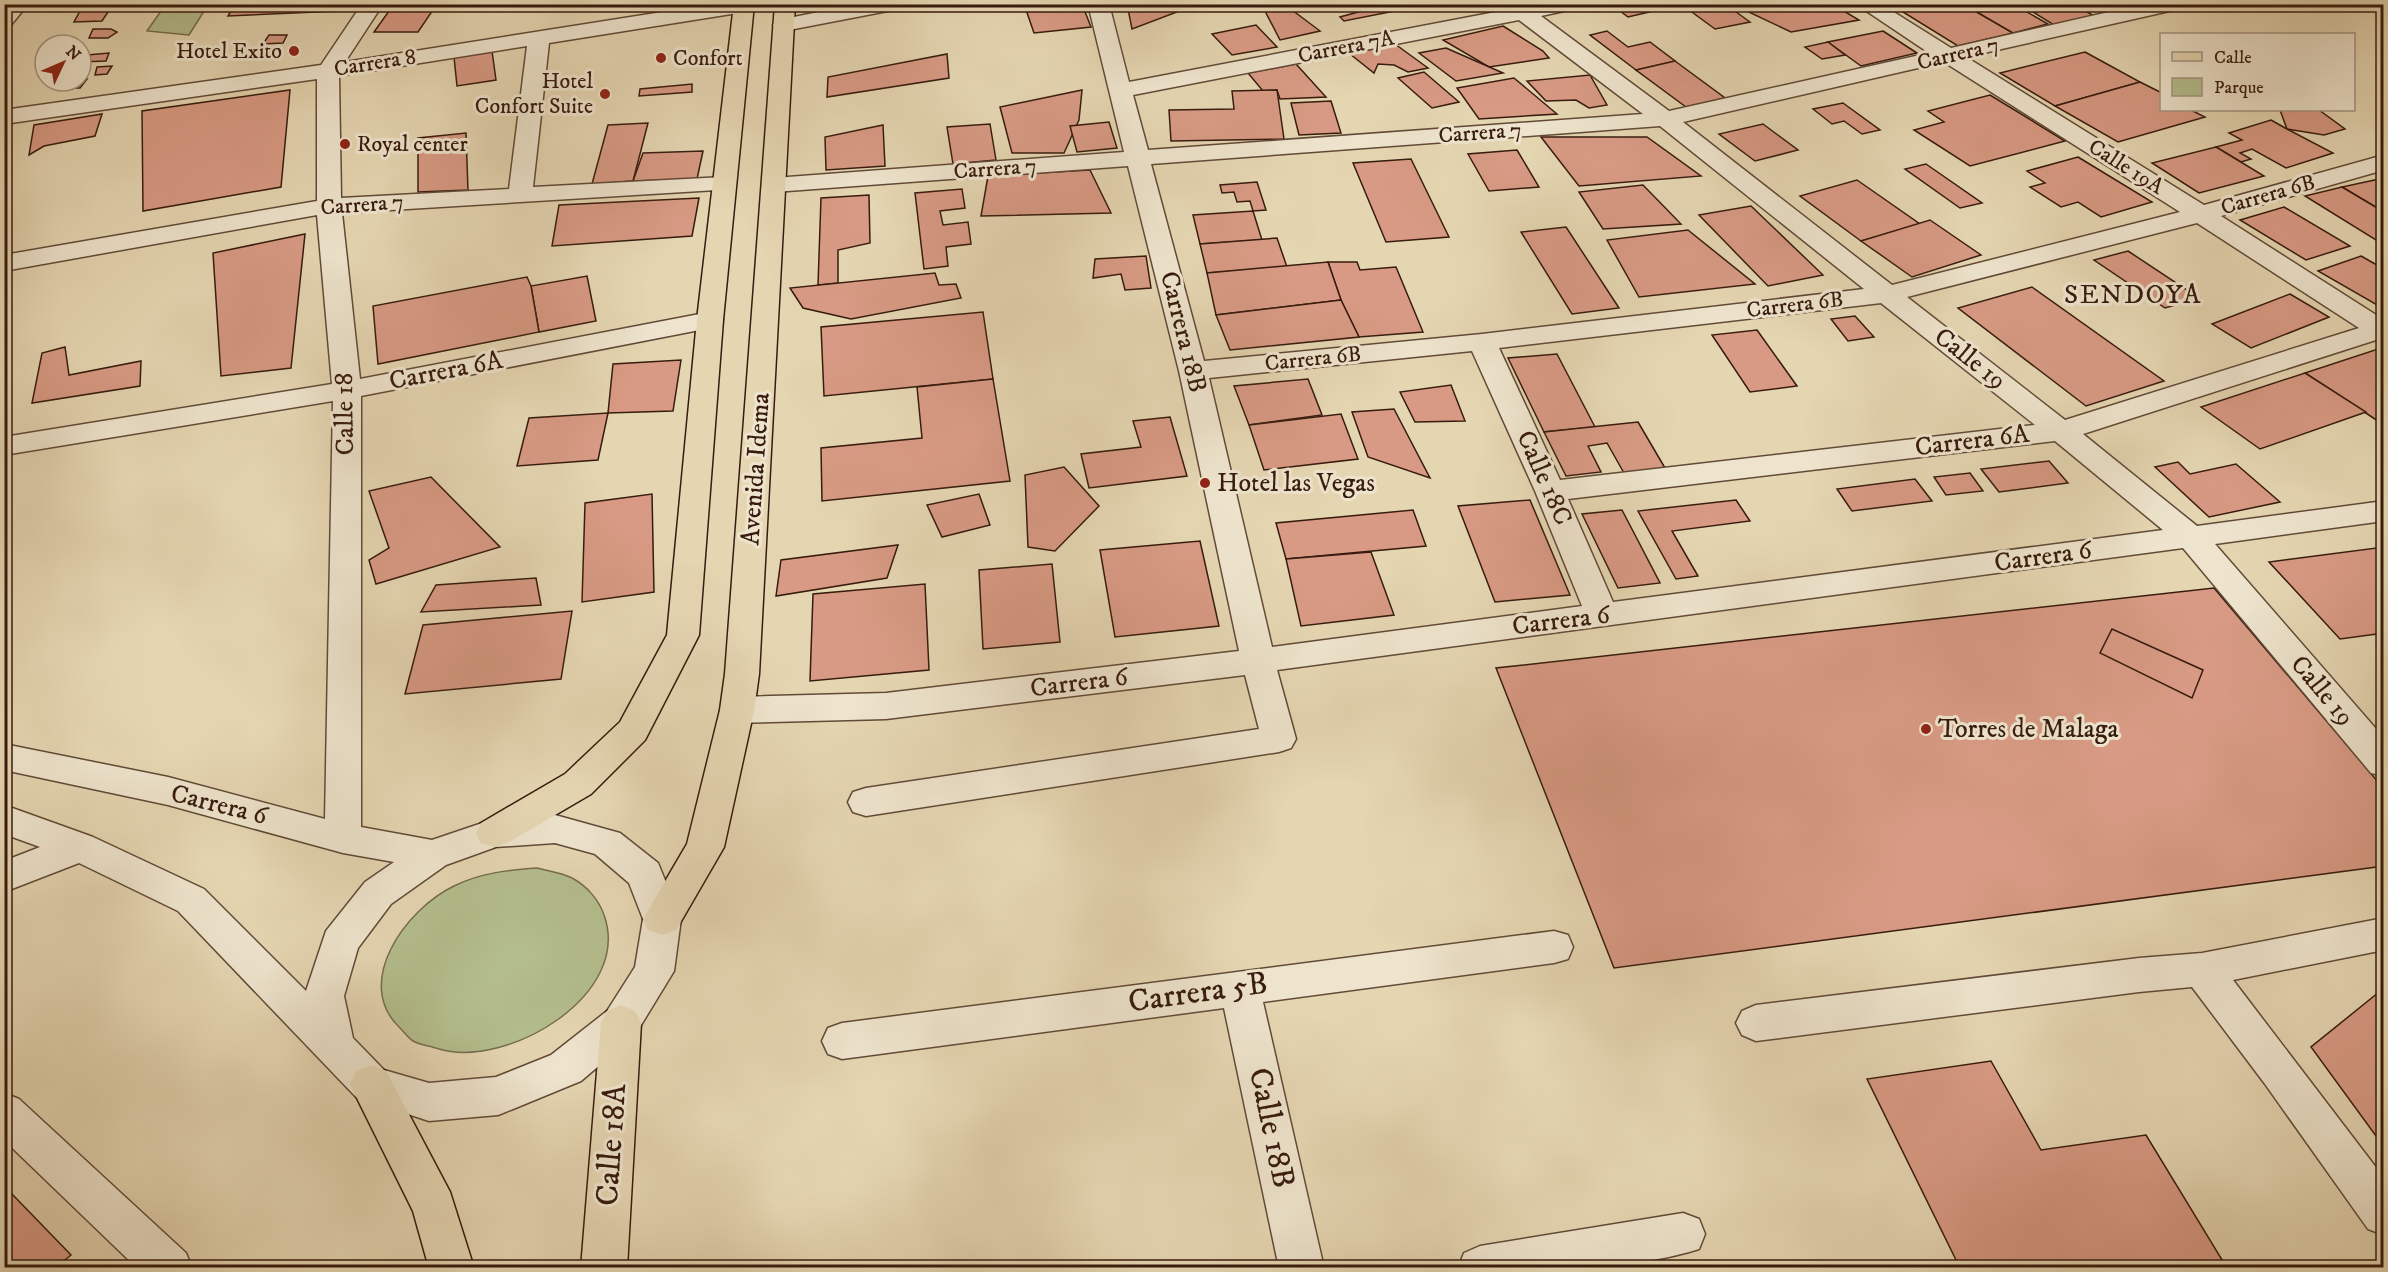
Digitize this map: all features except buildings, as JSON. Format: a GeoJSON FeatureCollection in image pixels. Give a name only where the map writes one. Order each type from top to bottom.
{"type":"FeatureCollection","features":[{"type":"Feature","properties":{"kind":"main road"},"geometry":{"type":"LineString","coordinates":[[495,833],[578,784],[633,731],[683,635],[710,320],[744,5]]}},
{"type":"Feature","properties":{"kind":"main road","name":"Avenida Idema"},"geometry":{"type":"LineString","coordinates":[[662,919],[705,847],[737,710],[747,612],[785,15]]}},
{"type":"Feature","properties":{"kind":"main road","name":"Calle 18A"},"geometry":{"type":"LineString","coordinates":[[604,1268],[621,1023]]}},
{"type":"Feature","properties":{"kind":"main road"},"geometry":{"type":"LineString","coordinates":[[371,1084],[434,1207],[452,1268]]}},
{"type":"Feature","properties":{"kind":"street"},"geometry":{"type":"LineString","coordinates":[[4,21],[18,4]]}},
{"type":"Feature","properties":{"kind":"street"},"geometry":{"type":"LineString","coordinates":[[328,70],[373,4]]}},
{"type":"Feature","properties":{"kind":"street"},"geometry":{"type":"LineString","coordinates":[[785,15],[893,4]]}},
{"type":"Feature","properties":{"kind":"street","name":"Carrera 18B"},"geometry":{"type":"LineString","coordinates":[[866,802],[1279,739],[1258,661],[1193,371],[1098,4]]}},
{"type":"Feature","properties":{"kind":"street","name":"Carrera 7A"},"geometry":{"type":"LineString","coordinates":[[1120,90],[1516,9],[1571,4]]}},
{"type":"Feature","properties":{"kind":"street","name":"Calle 19A"},"geometry":{"type":"LineString","coordinates":[[1866,4],[1947,57],[2201,214],[2382,331]]}},
{"type":"Feature","properties":{"kind":"street","name":"Carrera 7"},"geometry":{"type":"LineString","coordinates":[[774,185],[1665,119],[2174,4]]}},
{"type":"Feature","properties":{"kind":"street","name":"Carrera 8"},"geometry":{"type":"LineString","coordinates":[[4,117],[328,70],[744,5]]}},
{"type":"Feature","properties":{"kind":"street","name":"Calle 19"},"geometry":{"type":"LineString","coordinates":[[1516,9],[1665,119],[2192,537],[2384,763]]}},
{"type":"Feature","properties":{"kind":"street"},"geometry":{"type":"LineString","coordinates":[[520,196],[538,38]]}},
{"type":"Feature","properties":{"kind":"street","name":"Calle 18"},"geometry":{"type":"LineString","coordinates":[[328,70],[329,206],[347,390],[344,838]]}},
{"type":"Feature","properties":{"kind":"street","name":"Carrera 6B"},"geometry":{"type":"LineString","coordinates":[[1193,371],[1482,342],[1887,294],[2201,214],[2384,162]]}},
{"type":"Feature","properties":{"kind":"street","name":"Carrera 7"},"geometry":{"type":"LineString","coordinates":[[4,263],[329,206],[724,184]]}},
{"type":"Feature","properties":{"kind":"street","name":"Carrera 6A"},"geometry":{"type":"LineString","coordinates":[[4,446],[347,390],[710,320]]}},
{"type":"Feature","properties":{"kind":"street","name":"Carrera 6A"},"geometry":{"type":"LineString","coordinates":[[1550,491],[2061,431],[2382,331]]}},
{"type":"Feature","properties":{"kind":"street","name":"Calle 18C"},"geometry":{"type":"LineString","coordinates":[[1482,342],[1550,491],[1602,616]]}},
{"type":"Feature","properties":{"kind":"street","name":"Carrera 6"},"geometry":{"type":"LineString","coordinates":[[737,710],[886,706],[1258,661],[2384,511]]}},
{"type":"Feature","properties":{"kind":"street","name":"Carrera 6"},"geometry":{"type":"LineString","coordinates":[[4,757],[168,792],[344,838],[433,855]]}},
{"type":"Feature","properties":{"kind":"street"},"geometry":{"type":"LineString","coordinates":[[4,819],[80,847],[191,900],[371,1084],[429,1102],[498,1096],[566,1068],[621,1023],[654,971],[662,919],[645,874],[607,843],[555,829],[495,833],[433,855],[378,893],[340,942],[324,996],[334,1046]]}},
{"type":"Feature","properties":{"kind":"street"},"geometry":{"type":"LineString","coordinates":[[4,877],[80,847]]}},
{"type":"Feature","properties":{"kind":"street"},"geometry":{"type":"LineString","coordinates":[[1756,1023],[2139,975],[2202,970],[2384,934]]}},
{"type":"Feature","properties":{"kind":"street","name":"Carrera 5B"},"geometry":{"type":"LineString","coordinates":[[842,1041],[1554,947]]}},
{"type":"Feature","properties":{"kind":"street"},"geometry":{"type":"LineString","coordinates":[[2202,970],[2280,1071],[2384,1214]]}},
{"type":"Feature","properties":{"kind":"street","name":"Calle 18B"},"geometry":{"type":"LineString","coordinates":[[1240,988],[1302,1268]]}},
{"type":"Feature","properties":{"kind":"street"},"geometry":{"type":"LineString","coordinates":[[4,1112],[170,1268]]}},
{"type":"Feature","properties":{"kind":"street"},"geometry":{"type":"LineString","coordinates":[[1480,1268],[1683,1234]]}},
{"type":"Feature","properties":{"kind":"green space"},"geometry":{"type":"Polygon","coordinates":[[[206,8],[189,35],[147,31],[161,11],[206,8]]]}},
{"type":"Feature","properties":{"kind":"green space"},"geometry":{"type":"Polygon","coordinates":[[[537,868],[577,881],[596,899],[602,909],[608,945],[600,972],[582,998],[558,1020],[529,1036],[498,1048],[467,1052],[439,1049],[411,1040],[387,1010],[381,990],[383,969],[403,929],[436,897],[454,886],[494,873],[537,868]]]}},
{"type":"Feature","properties":{"kind":"place","name":"Hotel Exito"},"geometry":{"type":"Point","coordinates":[294,51]}},
{"type":"Feature","properties":{"kind":"place","name":"Confort"},"geometry":{"type":"Point","coordinates":[661,58]}},
{"type":"Feature","properties":{"kind":"place","name":"Hotel Confort Suite"},"geometry":{"type":"Point","coordinates":[605,94]}},
{"type":"Feature","properties":{"kind":"place","name":"Royal center"},"geometry":{"type":"Point","coordinates":[345,144]}},
{"type":"Feature","properties":{"kind":"place","name":"Hotel las Vegas"},"geometry":{"type":"Point","coordinates":[1205,483]}},
{"type":"Feature","properties":{"kind":"place","name":"Torres de Malaga"},"geometry":{"type":"Point","coordinates":[1926,729]}},
{"type":"Feature","properties":{"kind":"district","name":"SENDOYA"},"geometry":{"type":"Point","coordinates":[2133,295]}}]}
